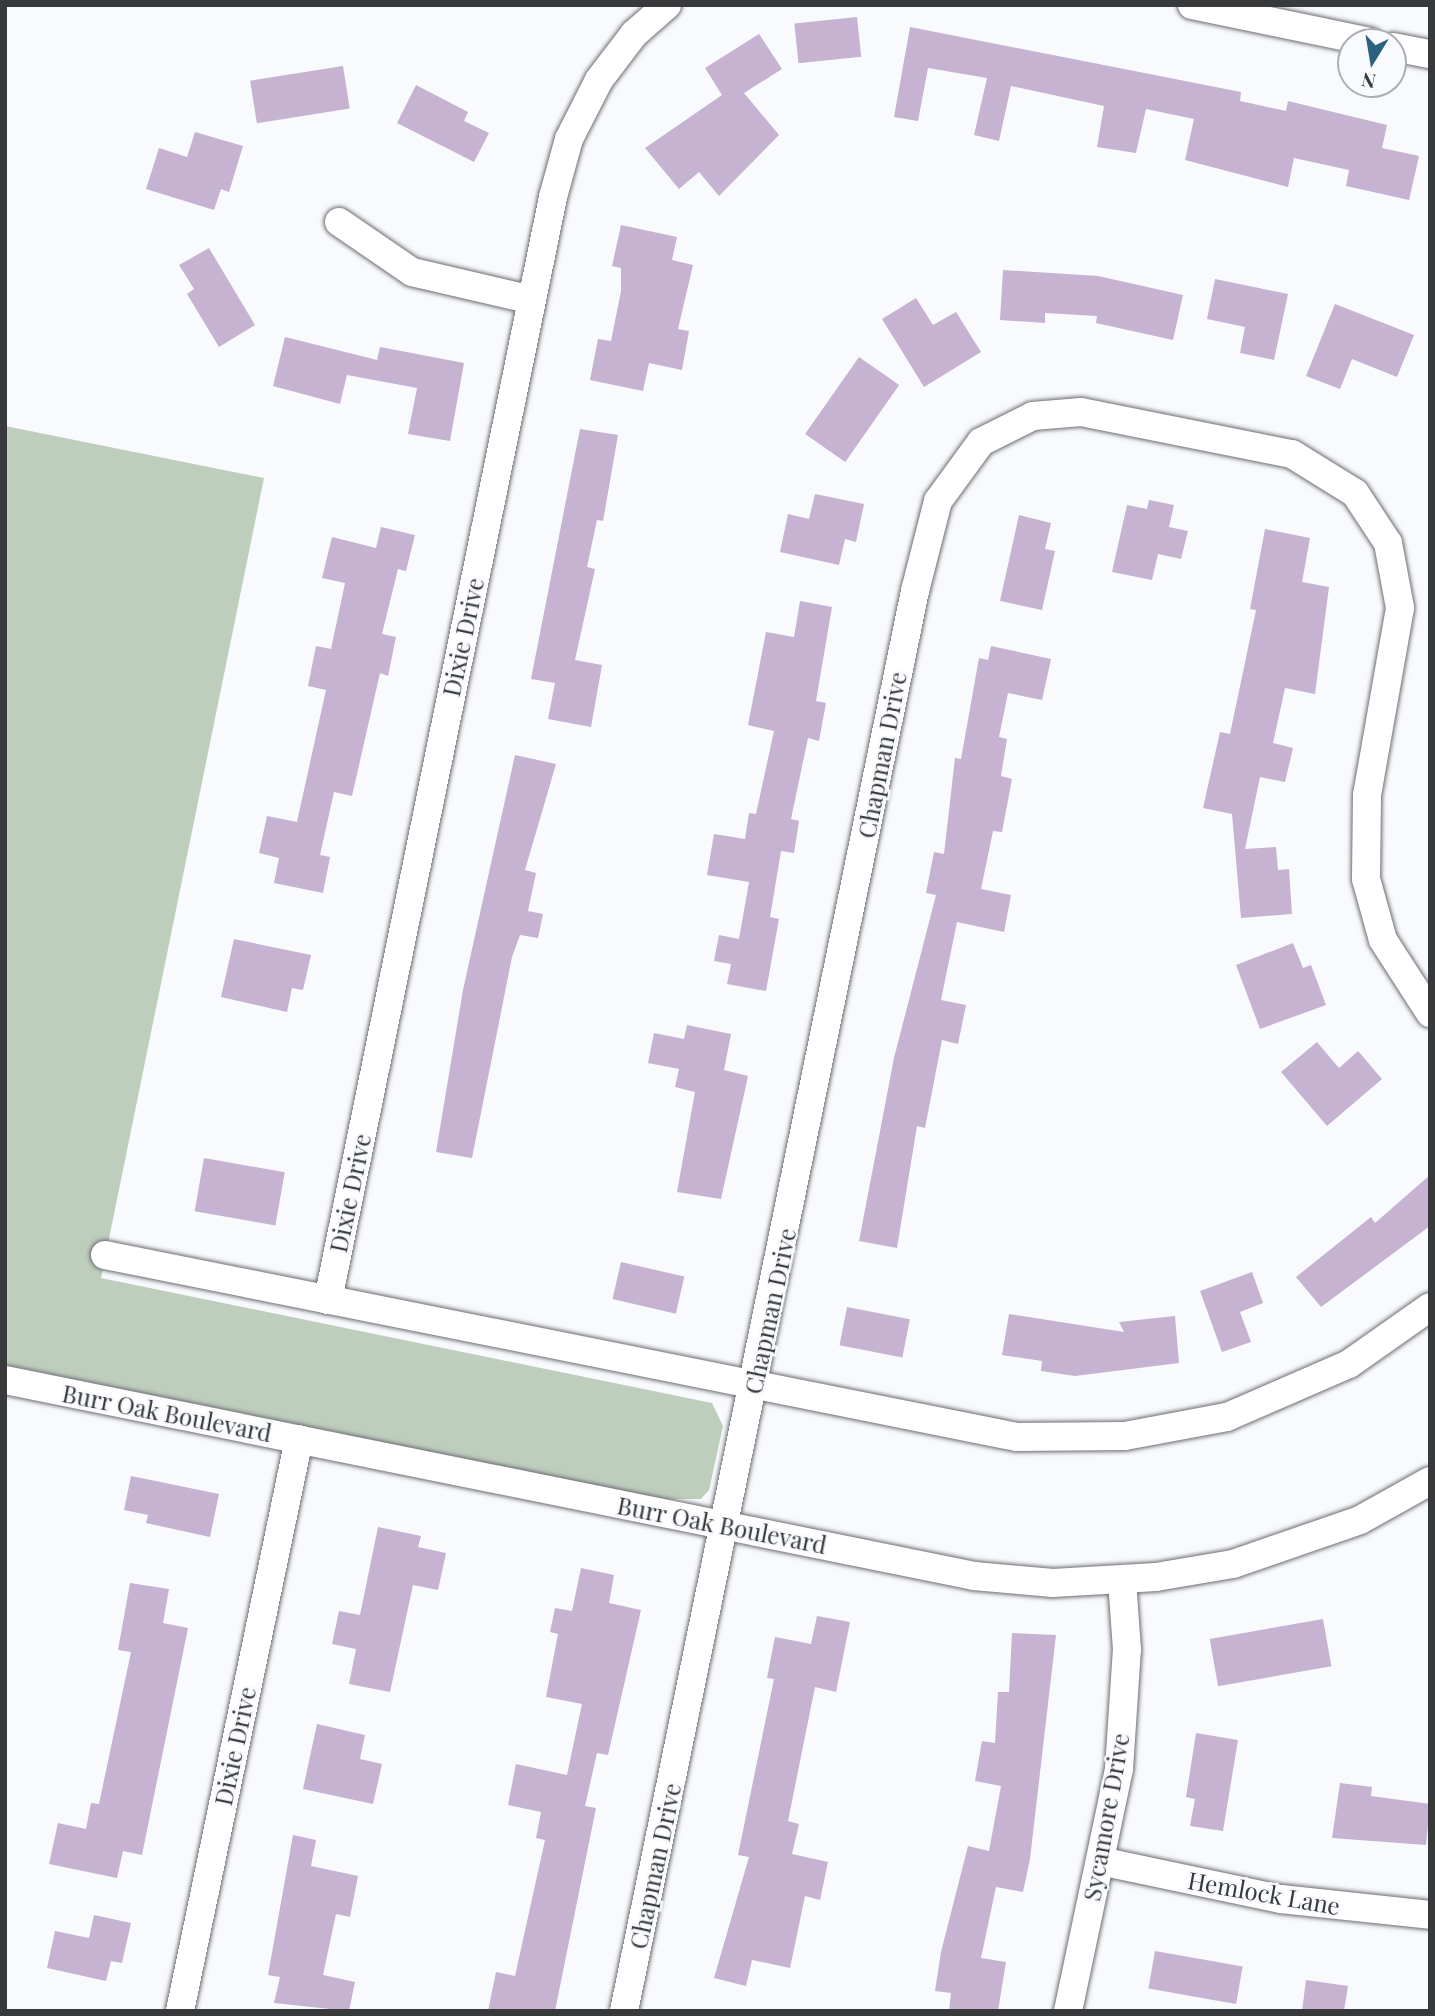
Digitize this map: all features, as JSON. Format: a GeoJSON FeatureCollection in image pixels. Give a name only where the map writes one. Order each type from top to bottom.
{"type":"FeatureCollection","features":[{"type":"Feature","properties":{"kind":"street","name":"Dixie Drive"},"geometry":{"type":"LineString","coordinates":[[328,1300],[532,300],[569,139],[599,80],[634,34],[667,5]]}},
{"type":"Feature","properties":{"kind":"street"},"geometry":{"type":"LineString","coordinates":[[1192,5],[1337,35]]}},
{"type":"Feature","properties":{"kind":"street"},"geometry":{"type":"LineString","coordinates":[[1407,50],[1430,54]]}},
{"type":"Feature","properties":{"kind":"street"},"geometry":{"type":"LineString","coordinates":[[338,222],[412,272],[532,300]]}},
{"type":"Feature","properties":{"kind":"street","name":"Chapman Drive"},"geometry":{"type":"LineString","coordinates":[[624,2011],[934,513],[956,468],[997,431],[1033,416],[1081,412],[1121,418],[1292,454],[1355,493],[1388,542],[1400,608],[1367,795],[1366,879],[1382,940],[1430,1013]]}},
{"type":"Feature","properties":{"kind":"street"},"geometry":{"type":"LineString","coordinates":[[105,1255],[1017,1437],[1125,1436],[1227,1417],[1281,1398],[1349,1364],[1430,1307]]}},
{"type":"Feature","properties":{"kind":"street","name":"Burr Oak Boulevard"},"geometry":{"type":"LineString","coordinates":[[5,1380],[974,1576],[1122,1580],[1233,1564],[1312,1538],[1430,1481]]}},
{"type":"Feature","properties":{"kind":"street","name":"Dixie Drive"},"geometry":{"type":"LineString","coordinates":[[180,2011],[299,1440]]}},
{"type":"Feature","properties":{"kind":"street","name":"Sycamore Drive"},"geometry":{"type":"LineString","coordinates":[[1068,2011],[1122,1741],[1127,1650],[1122,1580]]}},
{"type":"Feature","properties":{"kind":"street","name":"Hemlock Lane"},"geometry":{"type":"LineString","coordinates":[[1100,1861],[1281,1899],[1430,1915]]}},
{"type":"Feature","properties":{"kind":"green space"},"geometry":{"type":"Polygon","coordinates":[[[5,426],[264,478],[101,1278],[712,1403],[723,1426],[709,1490],[701,1499],[664,1499],[5,1365],[5,426]]]}},
{"type":"Feature","properties":{"kind":"building"},"geometry":{"type":"Polygon","coordinates":[[[857,17],[861,57],[799,63],[794,24],[857,17]]]}},
{"type":"Feature","properties":{"kind":"building"},"geometry":{"type":"Polygon","coordinates":[[[910,27],[1241,92],[1240,101],[1286,111],[1288,101],[1387,125],[1382,148],[1419,156],[1409,200],[1346,186],[1349,170],[1294,158],[1288,187],[1185,160],[1194,119],[1146,109],[1136,153],[1097,147],[1104,106],[1011,86],[999,141],[974,135],[987,78],[928,68],[918,121],[894,117],[910,27]]]}},
{"type":"Feature","properties":{"kind":"building"},"geometry":{"type":"Polygon","coordinates":[[[759,34],[782,69],[744,93],[779,135],[719,196],[699,172],[679,189],[645,148],[722,95],[705,68],[759,34]]]}},
{"type":"Feature","properties":{"kind":"building"},"geometry":{"type":"Polygon","coordinates":[[[343,66],[350,108],[257,123],[250,81],[343,66]]]}},
{"type":"Feature","properties":{"kind":"building"},"geometry":{"type":"Polygon","coordinates":[[[416,85],[468,112],[464,121],[489,133],[474,162],[397,123],[416,85]]]}},
{"type":"Feature","properties":{"kind":"building"},"geometry":{"type":"Polygon","coordinates":[[[195,132],[243,146],[229,192],[221,189],[214,210],[146,189],[159,148],[187,157],[195,132]]]}},
{"type":"Feature","properties":{"kind":"building"},"geometry":{"type":"Polygon","coordinates":[[[621,225],[677,237],[672,260],[693,265],[678,329],[689,331],[682,370],[649,363],[643,391],[590,380],[598,339],[611,341],[621,291],[621,268],[612,266],[621,225]]]}},
{"type":"Feature","properties":{"kind":"building"},"geometry":{"type":"Polygon","coordinates":[[[209,248],[255,325],[219,347],[187,294],[194,289],[179,265],[209,248]]]}},
{"type":"Feature","properties":{"kind":"building"},"geometry":{"type":"Polygon","coordinates":[[[1003,270],[1098,276],[1183,295],[1173,340],[1096,323],[1097,316],[1045,313],[1045,323],[1000,320],[1003,270]]]}},
{"type":"Feature","properties":{"kind":"building"},"geometry":{"type":"Polygon","coordinates":[[[1215,279],[1288,294],[1274,360],[1240,353],[1245,327],[1207,319],[1215,279]]]}},
{"type":"Feature","properties":{"kind":"building"},"geometry":{"type":"Polygon","coordinates":[[[916,298],[933,325],[956,312],[981,352],[924,387],[882,319],[916,298]]]}},
{"type":"Feature","properties":{"kind":"building"},"geometry":{"type":"Polygon","coordinates":[[[1335,304],[1414,335],[1397,377],[1352,359],[1340,389],[1306,376],[1335,304]]]}},
{"type":"Feature","properties":{"kind":"building"},"geometry":{"type":"Polygon","coordinates":[[[285,337],[377,360],[380,347],[464,363],[450,441],[408,434],[417,388],[347,375],[340,404],[273,386],[285,337]]]}},
{"type":"Feature","properties":{"kind":"building"},"geometry":{"type":"Polygon","coordinates":[[[859,357],[899,385],[845,462],[805,434],[859,357]]]}},
{"type":"Feature","properties":{"kind":"building"},"geometry":{"type":"Polygon","coordinates":[[[580,429],[618,435],[603,521],[597,520],[587,567],[595,569],[575,660],[602,665],[591,727],[548,719],[555,683],[531,679],[580,429]]]}},
{"type":"Feature","properties":{"kind":"building"},"geometry":{"type":"Polygon","coordinates":[[[815,494],[864,504],[856,542],[845,539],[839,565],[780,552],[788,514],[809,519],[815,494]]]}},
{"type":"Feature","properties":{"kind":"building"},"geometry":{"type":"Polygon","coordinates":[[[1149,500],[1174,505],[1169,527],[1188,531],[1181,559],[1158,554],[1152,580],[1112,572],[1127,505],[1147,509],[1149,500]]]}},
{"type":"Feature","properties":{"kind":"building"},"geometry":{"type":"Polygon","coordinates":[[[1019,515],[1051,523],[1045,549],[1055,551],[1042,610],[1000,601],[1019,515]]]}},
{"type":"Feature","properties":{"kind":"building"},"geometry":{"type":"Polygon","coordinates":[[[381,527],[415,535],[406,571],[398,569],[382,634],[396,637],[388,676],[380,673],[352,796],[334,792],[320,855],[330,857],[323,893],[274,883],[279,858],[259,853],[267,816],[297,822],[326,690],[308,686],[316,646],[331,649],[345,583],[322,578],[332,537],[376,548],[381,527]]]}},
{"type":"Feature","properties":{"kind":"building"},"geometry":{"type":"Polygon","coordinates":[[[1265,529],[1310,538],[1302,582],[1329,587],[1315,694],[1285,688],[1273,743],[1293,748],[1285,782],[1260,777],[1245,849],[1276,847],[1278,870],[1289,869],[1292,914],[1241,918],[1232,814],[1203,808],[1220,732],[1230,734],[1256,610],[1250,609],[1265,529]]]}},
{"type":"Feature","properties":{"kind":"building"},"geometry":{"type":"Polygon","coordinates":[[[800,601],[832,607],[816,701],[826,703],[819,741],[808,738],[791,819],[799,821],[794,853],[781,851],[770,917],[779,919],[766,991],[727,984],[731,964],[714,961],[719,935],[739,939],[749,882],[707,875],[714,834],[745,839],[749,813],[756,814],[774,731],[748,725],[766,632],[794,637],[800,601]]]}},
{"type":"Feature","properties":{"kind":"building"},"geometry":{"type":"Polygon","coordinates":[[[991,646],[1051,659],[1042,700],[1008,693],[999,737],[1007,739],[1001,776],[1012,779],[1002,832],[993,831],[981,889],[1011,895],[1004,932],[957,922],[941,1000],[966,1005],[958,1044],[942,1040],[925,1128],[917,1126],[897,1248],[859,1241],[894,1058],[936,895],[926,893],[934,852],[944,854],[955,758],[961,759],[979,658],[988,660],[991,646]]]}},
{"type":"Feature","properties":{"kind":"building"},"geometry":{"type":"Polygon","coordinates":[[[515,755],[556,764],[525,870],[536,873],[528,911],[543,914],[538,938],[520,935],[512,957],[472,1158],[436,1152],[463,990],[515,755]]]}},
{"type":"Feature","properties":{"kind":"building"},"geometry":{"type":"Polygon","coordinates":[[[234,939],[311,955],[303,990],[292,988],[287,1012],[221,997],[234,939]]]}},
{"type":"Feature","properties":{"kind":"building"},"geometry":{"type":"Polygon","coordinates":[[[1293,943],[1303,968],[1311,965],[1326,1005],[1260,1029],[1236,965],[1293,943]]]}},
{"type":"Feature","properties":{"kind":"building"},"geometry":{"type":"Polygon","coordinates":[[[687,1025],[731,1034],[724,1070],[748,1076],[721,1199],[677,1192],[695,1092],[675,1087],[679,1069],[648,1063],[654,1033],[684,1039],[687,1025]]]}},
{"type":"Feature","properties":{"kind":"building"},"geometry":{"type":"Polygon","coordinates":[[[1317,1042],[1339,1068],[1358,1051],[1382,1079],[1327,1126],[1281,1072],[1317,1042]]]}},
{"type":"Feature","properties":{"kind":"building"},"geometry":{"type":"Polygon","coordinates":[[[204,1158],[285,1172],[275,1225],[195,1211],[204,1158]]]}},
{"type":"Feature","properties":{"kind":"building"},"geometry":{"type":"Polygon","coordinates":[[[1430,1175],[1430,1226],[1321,1307],[1296,1277],[1371,1217],[1375,1223],[1430,1175]]]}},
{"type":"Feature","properties":{"kind":"building"},"geometry":{"type":"Polygon","coordinates":[[[621,1262],[684,1277],[676,1314],[612,1299],[621,1262]]]}},
{"type":"Feature","properties":{"kind":"building"},"geometry":{"type":"Polygon","coordinates":[[[1252,1272],[1263,1303],[1240,1312],[1251,1342],[1222,1352],[1200,1291],[1252,1272]]]}},
{"type":"Feature","properties":{"kind":"building"},"geometry":{"type":"Polygon","coordinates":[[[847,1307],[910,1319],[902,1357],[840,1345],[847,1307]]]}},
{"type":"Feature","properties":{"kind":"building"},"geometry":{"type":"Polygon","coordinates":[[[1009,1314],[1124,1332],[1119,1322],[1175,1316],[1179,1363],[1075,1376],[1041,1371],[1042,1361],[1002,1355],[1009,1314]]]}},
{"type":"Feature","properties":{"kind":"building"},"geometry":{"type":"Polygon","coordinates":[[[131,1476],[219,1494],[210,1537],[146,1523],[148,1515],[124,1510],[131,1476]]]}},
{"type":"Feature","properties":{"kind":"building"},"geometry":{"type":"Polygon","coordinates":[[[378,1527],[421,1536],[418,1547],[446,1553],[438,1590],[413,1585],[390,1692],[349,1684],[356,1649],[332,1644],[339,1611],[360,1615],[378,1527]]]}},
{"type":"Feature","properties":{"kind":"building"},"geometry":{"type":"Polygon","coordinates":[[[581,1568],[614,1575],[609,1603],[641,1610],[608,1755],[597,1753],[585,1806],[596,1808],[555,2011],[488,2011],[496,1972],[515,1976],[545,1840],[536,1838],[541,1812],[508,1805],[516,1764],[567,1775],[582,1704],[546,1697],[558,1634],[550,1632],[555,1608],[572,1611],[581,1568]]]}},
{"type":"Feature","properties":{"kind":"building"},"geometry":{"type":"Polygon","coordinates":[[[130,1583],[169,1589],[163,1623],[188,1628],[142,1855],[123,1851],[117,1878],[49,1864],[58,1823],[86,1829],[91,1803],[99,1804],[131,1652],[118,1650],[130,1583]]]}},
{"type":"Feature","properties":{"kind":"building"},"geometry":{"type":"Polygon","coordinates":[[[817,1616],[850,1622],[836,1692],[815,1687],[788,1821],[799,1824],[792,1854],[828,1862],[820,1900],[805,1896],[790,1968],[752,1960],[746,1986],[714,1978],[749,1857],[738,1855],[774,1679],[767,1678],[775,1637],[811,1644],[817,1616]]]}},
{"type":"Feature","properties":{"kind":"building"},"geometry":{"type":"Polygon","coordinates":[[[1323,1619],[1331,1666],[1218,1686],[1210,1639],[1323,1619]]]}},
{"type":"Feature","properties":{"kind":"building"},"geometry":{"type":"Polygon","coordinates":[[[1012,1633],[1056,1635],[1030,1859],[1023,1892],[996,1887],[981,1958],[1006,1962],[998,2011],[949,2011],[951,1993],[935,1991],[941,1952],[968,1846],[989,1851],[1001,1786],[975,1781],[982,1741],[995,1743],[998,1692],[1009,1692],[1012,1633]]]}},
{"type":"Feature","properties":{"kind":"building"},"geometry":{"type":"Polygon","coordinates":[[[317,1724],[365,1735],[360,1759],[382,1764],[373,1804],[303,1789],[317,1724]]]}},
{"type":"Feature","properties":{"kind":"building"},"geometry":{"type":"Polygon","coordinates":[[[1196,1733],[1238,1740],[1223,1831],[1190,1826],[1195,1799],[1186,1797],[1196,1733]]]}},
{"type":"Feature","properties":{"kind":"building"},"geometry":{"type":"Polygon","coordinates":[[[1340,1783],[1372,1787],[1371,1796],[1430,1804],[1426,1845],[1332,1838],[1340,1783]]]}},
{"type":"Feature","properties":{"kind":"building"},"geometry":{"type":"Polygon","coordinates":[[[293,1835],[316,1840],[311,1866],[358,1876],[350,1917],[336,1914],[323,1975],[355,1982],[349,2011],[274,2003],[280,1977],[268,1975],[293,1835]]]}},
{"type":"Feature","properties":{"kind":"building"},"geometry":{"type":"Polygon","coordinates":[[[94,1915],[131,1923],[122,1963],[111,1961],[106,1981],[47,1968],[55,1931],[89,1938],[94,1915]]]}},
{"type":"Feature","properties":{"kind":"building"},"geometry":{"type":"Polygon","coordinates":[[[1155,1951],[1243,1966],[1236,2004],[1148,1988],[1155,1951]]]}},
{"type":"Feature","properties":{"kind":"building"},"geometry":{"type":"Polygon","coordinates":[[[1306,1980],[1348,1986],[1344,2011],[1302,2011],[1306,1980]]]}}]}
